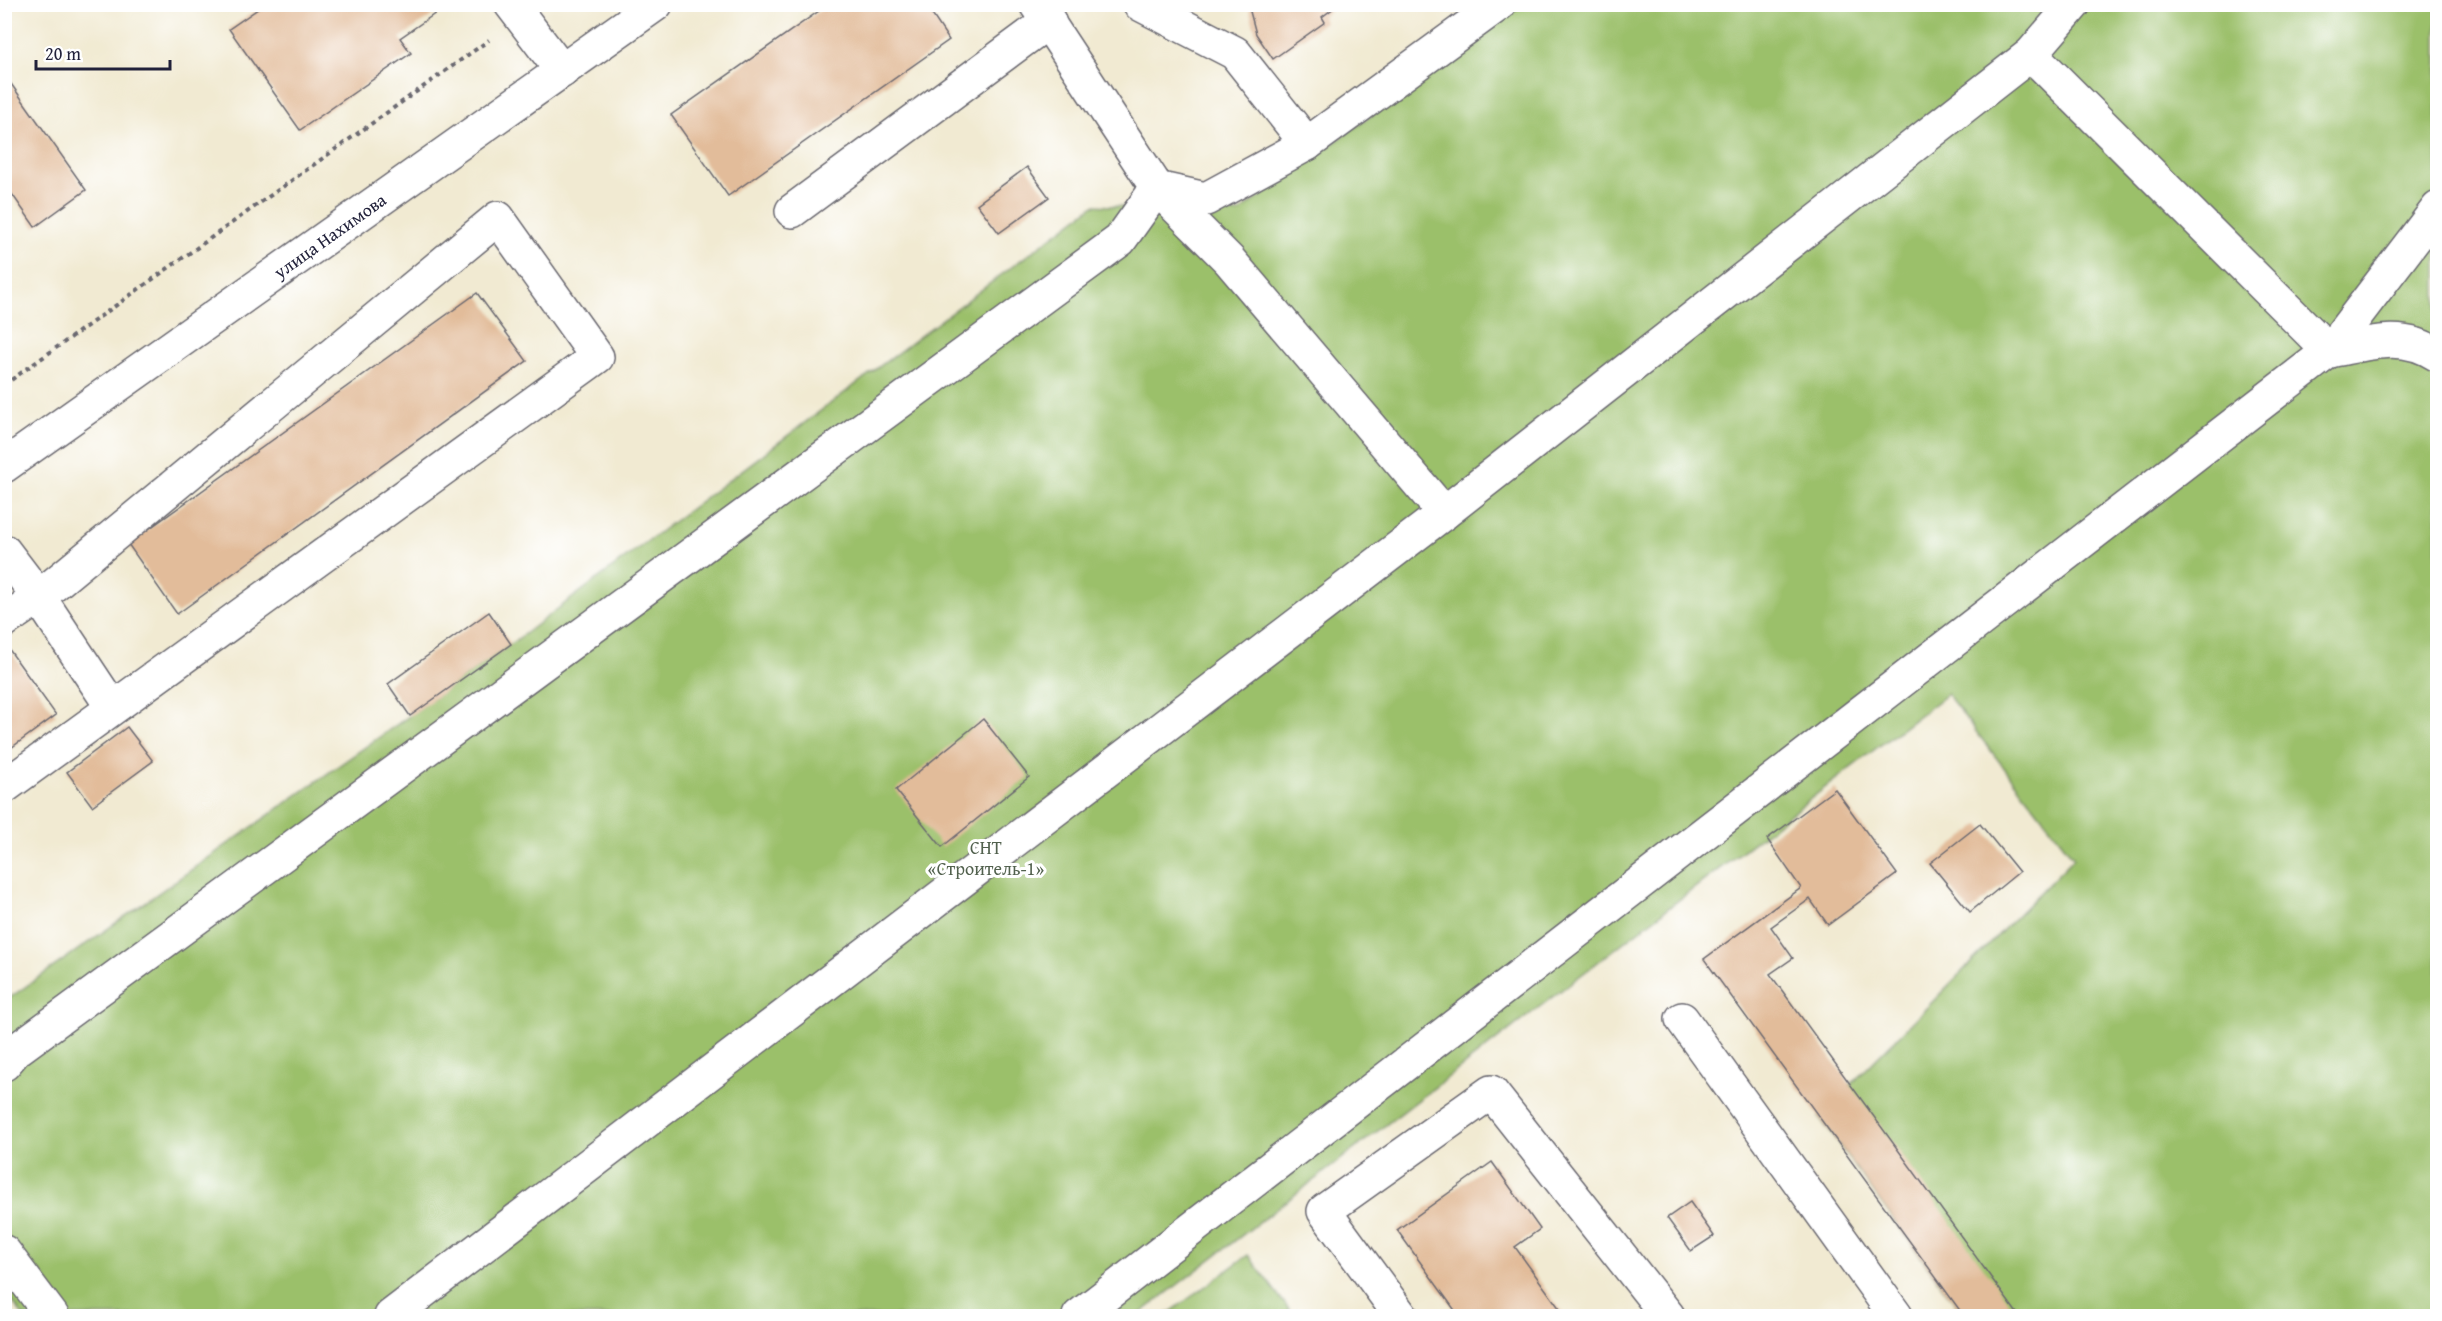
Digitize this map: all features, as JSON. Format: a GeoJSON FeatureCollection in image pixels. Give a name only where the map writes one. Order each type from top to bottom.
{"type":"FeatureCollection","features":[{"type":"Feature","properties":{"kind":"street","name":"улица Нахимова"},"geometry":{"type":"LineString","coordinates":[[4,466],[656,4]]}},
{"type":"Feature","properties":{"kind":"street"},"geometry":{"type":"LineString","coordinates":[[1140,4],[1235,53],[1307,144]]}},
{"type":"Feature","properties":{"kind":"street"},"geometry":{"type":"LineString","coordinates":[[1157,188],[1206,199],[1307,144],[1499,4]]}},
{"type":"Feature","properties":{"kind":"street"},"geometry":{"type":"LineString","coordinates":[[391,1317],[1444,513],[2031,54],[2073,4]]}},
{"type":"Feature","properties":{"kind":"street"},"geometry":{"type":"LineString","coordinates":[[516,11],[562,71]]}},
{"type":"Feature","properties":{"kind":"street"},"geometry":{"type":"LineString","coordinates":[[792,211],[1043,13],[1157,188],[1229,260],[1444,513]]}},
{"type":"Feature","properties":{"kind":"street"},"geometry":{"type":"LineString","coordinates":[[2031,54],[2329,351]]}},
{"type":"Feature","properties":{"kind":"street"},"geometry":{"type":"LineString","coordinates":[[4,1064],[15,1051],[1120,240],[1157,188]]}},
{"type":"Feature","properties":{"kind":"street"},"geometry":{"type":"LineString","coordinates":[[1079,1317],[2329,351],[2438,208]]}},
{"type":"Feature","properties":{"kind":"street"},"geometry":{"type":"LineString","coordinates":[[4,621],[39,597],[498,218],[597,357],[4,787]]}},
{"type":"Feature","properties":{"kind":"street"},"geometry":{"type":"LineString","coordinates":[[2329,351],[2392,339],[2427,348],[2438,355]]}},
{"type":"Feature","properties":{"kind":"street"},"geometry":{"type":"LineString","coordinates":[[4,551],[39,597],[112,707]]}},
{"type":"Feature","properties":{"kind":"street"},"geometry":{"type":"LineString","coordinates":[[1682,1019],[1896,1317]]}},
{"type":"Feature","properties":{"kind":"street"},"geometry":{"type":"LineString","coordinates":[[1401,1317],[1324,1211],[1491,1092],[1668,1317]]}},
{"type":"Feature","properties":{"kind":"street"},"geometry":{"type":"LineString","coordinates":[[4,1252],[52,1317]]}},
{"type":"Feature","properties":{"kind":"path"},"geometry":{"type":"LineString","coordinates":[[4,385],[516,11]]}},
{"type":"Feature","properties":{"kind":"green space","name":"СНТ «Строитель-1»"},"geometry":{"type":"Polygon","coordinates":[[[1522,5],[2437,5],[2437,1316],[1964,1316],[1819,1117],[2074,858],[1947,694],[1137,1316],[23,1316],[5,1291],[4,1002],[511,644],[1094,205],[1238,213],[1522,5]]]}},
{"type":"Feature","properties":{"kind":"green space"},"geometry":{"type":"Polygon","coordinates":[[[1248,1255],[1294,1316],[1165,1316],[1248,1255]]]}},
{"type":"Feature","properties":{"kind":"building"},"geometry":{"type":"Polygon","coordinates":[[[265,4],[449,4],[400,38],[411,53],[300,130],[229,29],[265,4]]]}},
{"type":"Feature","properties":{"kind":"building"},"geometry":{"type":"Polygon","coordinates":[[[829,4],[925,4],[949,40],[728,196],[671,115],[829,4]]]}},
{"type":"Feature","properties":{"kind":"building"},"geometry":{"type":"Polygon","coordinates":[[[1248,4],[1339,4],[1322,17],[1325,22],[1273,59],[1256,34],[1248,4]]]}},
{"type":"Feature","properties":{"kind":"building"},"geometry":{"type":"Polygon","coordinates":[[[9,81],[86,190],[35,227],[12,194],[4,199],[4,84],[9,81]]]}},
{"type":"Feature","properties":{"kind":"building"},"geometry":{"type":"Polygon","coordinates":[[[1027,167],[1049,197],[999,233],[977,204],[1027,167]]]}},
{"type":"Feature","properties":{"kind":"building"},"geometry":{"type":"Polygon","coordinates":[[[477,293],[527,361],[177,614],[128,544],[477,293]]]}},
{"type":"Feature","properties":{"kind":"building"},"geometry":{"type":"Polygon","coordinates":[[[489,612],[511,644],[410,716],[388,684],[489,612]]]}},
{"type":"Feature","properties":{"kind":"building"},"geometry":{"type":"Polygon","coordinates":[[[8,648],[56,715],[4,753],[4,651],[8,648]]]}},
{"type":"Feature","properties":{"kind":"building"},"geometry":{"type":"Polygon","coordinates":[[[983,719],[1029,777],[942,847],[896,790],[983,719]]]}},
{"type":"Feature","properties":{"kind":"building"},"geometry":{"type":"Polygon","coordinates":[[[127,727],[153,761],[92,806],[67,772],[127,727]]]}},
{"type":"Feature","properties":{"kind":"building"},"geometry":{"type":"Polygon","coordinates":[[[1835,789],[1897,874],[1828,925],[1810,899],[1771,927],[1793,958],[1770,974],[2019,1316],[1964,1316],[1704,959],[1801,888],[1767,839],[1835,789]]]}},
{"type":"Feature","properties":{"kind":"building"},"geometry":{"type":"Polygon","coordinates":[[[1980,824],[2019,872],[1970,912],[1930,863],[1980,824]]]}},
{"type":"Feature","properties":{"kind":"building"},"geometry":{"type":"Polygon","coordinates":[[[1492,1162],[1540,1229],[1515,1247],[1565,1316],[1459,1316],[1397,1230],[1492,1162]]]}},
{"type":"Feature","properties":{"kind":"building"},"geometry":{"type":"Polygon","coordinates":[[[1690,1202],[1714,1236],[1691,1251],[1667,1218],[1690,1202]]]}}]}
